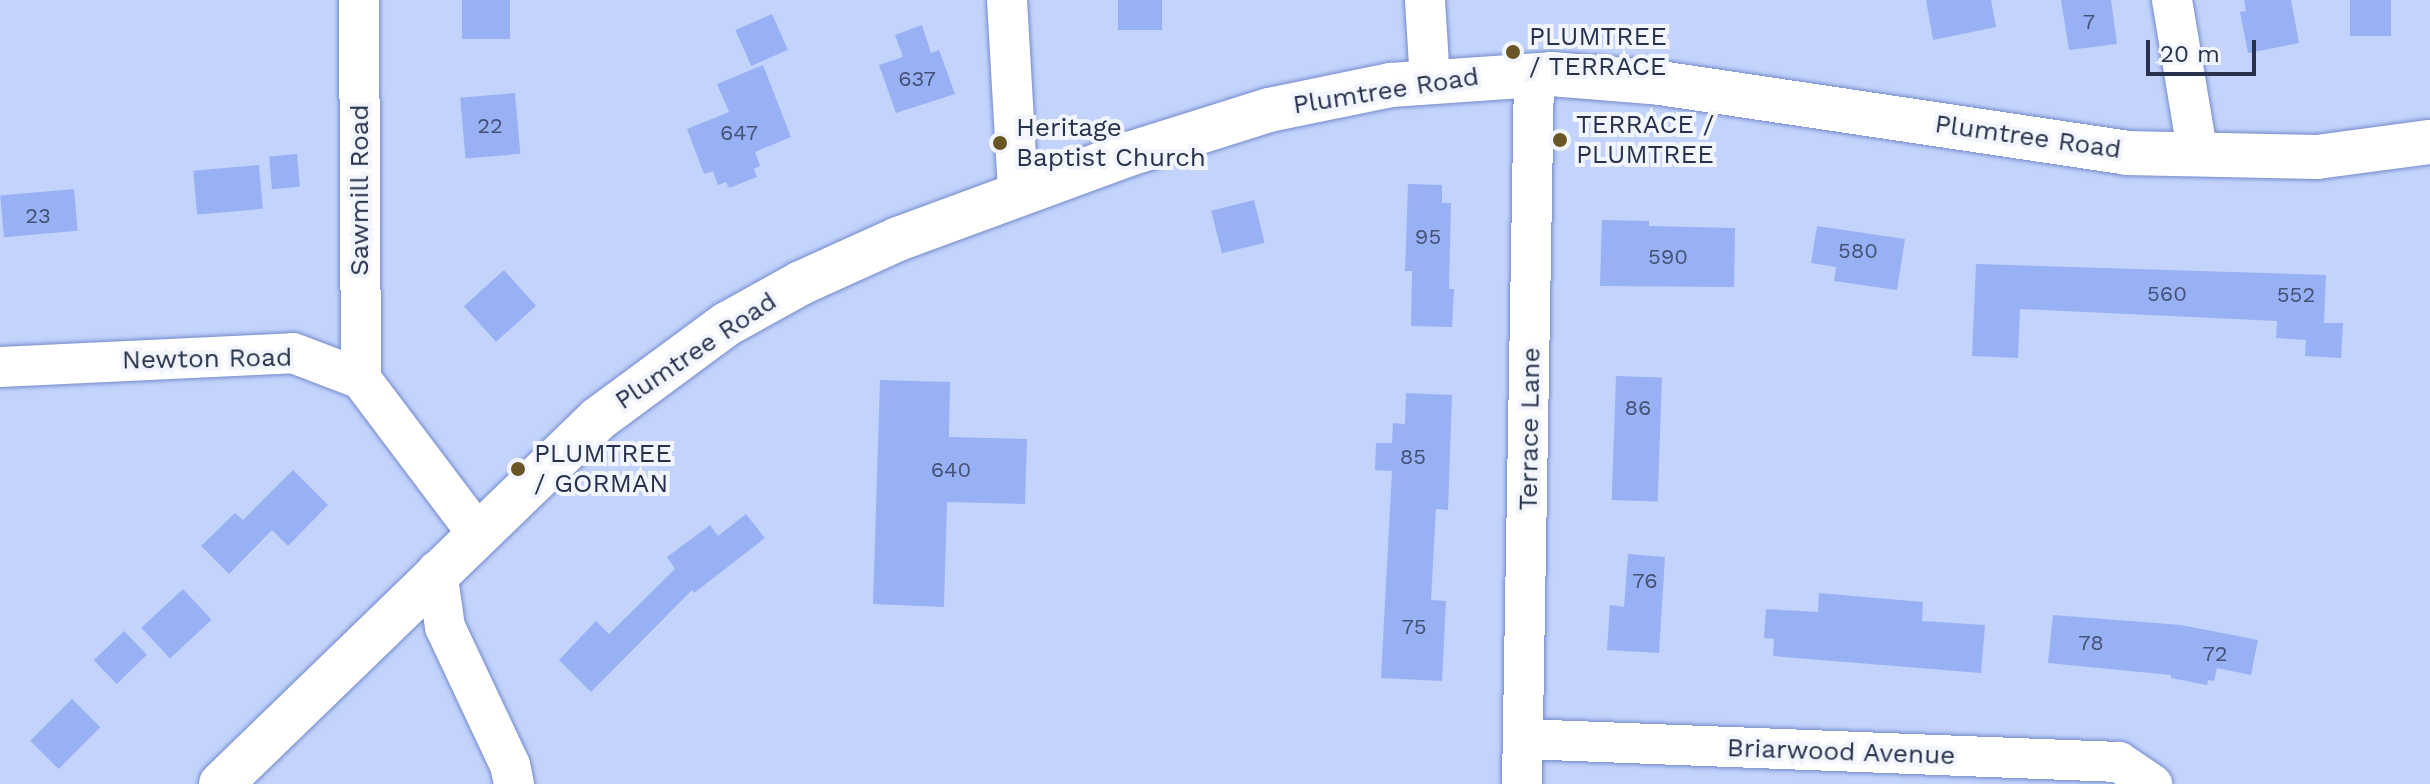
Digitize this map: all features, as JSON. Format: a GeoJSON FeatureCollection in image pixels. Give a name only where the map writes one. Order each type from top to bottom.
{"type":"FeatureCollection","features":[{"type":"Feature","properties":{"kind":"street","name":"Sawmill Road"},"geometry":{"type":"LineString","coordinates":[[359,0],[361,379]]}},
{"type":"Feature","properties":{"kind":"street"},"geometry":{"type":"LineString","coordinates":[[1007,0],[1018,193]]}},
{"type":"Feature","properties":{"kind":"street"},"geometry":{"type":"LineString","coordinates":[[1425,0],[1430,81]]}},
{"type":"Feature","properties":{"kind":"street"},"geometry":{"type":"LineString","coordinates":[[2172,0],[2198,155]]}},
{"type":"Feature","properties":{"kind":"street","name":"Plumtree Road"},"geometry":{"type":"LineString","coordinates":[[221,784],[437,571],[598,419],[727,324],[840,264],[1018,193],[1269,110],[1353,91],[1430,81],[1534,74],[1660,83],[2126,153],[2317,157],[2430,142]]}},
{"type":"Feature","properties":{"kind":"street","name":"Terrace Lane"},"geometry":{"type":"LineString","coordinates":[[1522,784],[1534,74]]}},
{"type":"Feature","properties":{"kind":"street","name":"Newton Road"},"geometry":{"type":"LineString","coordinates":[[0,367],[293,353],[361,379]]}},
{"type":"Feature","properties":{"kind":"street"},"geometry":{"type":"LineString","coordinates":[[361,379],[477,533]]}},
{"type":"Feature","properties":{"kind":"street"},"geometry":{"type":"LineString","coordinates":[[437,571],[445,627],[510,765],[514,784]]}},
{"type":"Feature","properties":{"kind":"street","name":"Briarwood Avenue"},"geometry":{"type":"LineString","coordinates":[[1523,739],[2119,762],[2152,784]]}},
{"type":"Feature","properties":{"kind":"building"},"geometry":{"type":"Polygon","coordinates":[[[462,0],[510,0],[510,39],[462,39],[462,0]]]}},
{"type":"Feature","properties":{"kind":"building"},"geometry":{"type":"Polygon","coordinates":[[[1118,0],[1162,0],[1162,30],[1118,30],[1118,0]]]}},
{"type":"Feature","properties":{"kind":"building"},"geometry":{"type":"Polygon","coordinates":[[[1926,0],[1991,0],[1996,27],[1933,40],[1926,0]]]}},
{"type":"Feature","properties":{"kind":"building"},"geometry":{"type":"Polygon","coordinates":[[[2061,0],[2111,0],[2117,44],[2069,50],[2061,0]]]}},
{"type":"Feature","properties":{"kind":"building"},"geometry":{"type":"Polygon","coordinates":[[[2244,0],[2291,0],[2299,43],[2248,53],[2240,12],[2246,11],[2244,0]]]}},
{"type":"Feature","properties":{"kind":"building"},"geometry":{"type":"Polygon","coordinates":[[[2350,0],[2391,0],[2391,36],[2350,36],[2350,0]]]}},
{"type":"Feature","properties":{"kind":"building"},"geometry":{"type":"Polygon","coordinates":[[[772,14],[788,50],[751,66],[735,30],[772,14]]]}},
{"type":"Feature","properties":{"kind":"building"},"geometry":{"type":"Polygon","coordinates":[[[922,25],[931,53],[939,50],[955,94],[896,113],[879,65],[903,57],[895,35],[922,25]]]}},
{"type":"Feature","properties":{"kind":"building"},"geometry":{"type":"Polygon","coordinates":[[[763,65],[791,137],[755,152],[760,166],[754,169],[757,177],[729,188],[726,182],[718,185],[713,171],[704,174],[687,129],[729,112],[717,84],[763,65]]]}},
{"type":"Feature","properties":{"kind":"building"},"geometry":{"type":"Polygon","coordinates":[[[515,93],[520,154],[466,159],[460,98],[515,93]]]}},
{"type":"Feature","properties":{"kind":"building"},"geometry":{"type":"Polygon","coordinates":[[[297,154],[300,187],[272,189],[269,156],[297,154]]]}},
{"type":"Feature","properties":{"kind":"building"},"geometry":{"type":"Polygon","coordinates":[[[259,165],[263,209],[197,215],[193,171],[259,165]]]}},
{"type":"Feature","properties":{"kind":"building"},"geometry":{"type":"Polygon","coordinates":[[[1408,184],[1442,185],[1442,203],[1451,203],[1449,289],[1454,289],[1452,327],[1411,326],[1412,271],[1405,271],[1408,184]]]}},
{"type":"Feature","properties":{"kind":"building"},"geometry":{"type":"Polygon","coordinates":[[[74,189],[78,231],[4,237],[0,195],[74,189]]]}},
{"type":"Feature","properties":{"kind":"building"},"geometry":{"type":"Polygon","coordinates":[[[1254,200],[1265,243],[1222,253],[1211,211],[1254,200]]]}},
{"type":"Feature","properties":{"kind":"building"},"geometry":{"type":"Polygon","coordinates":[[[1602,220],[1649,221],[1649,226],[1735,228],[1734,287],[1600,286],[1602,220]]]}},
{"type":"Feature","properties":{"kind":"building"},"geometry":{"type":"Polygon","coordinates":[[[1817,226],[1905,239],[1897,290],[1834,281],[1836,267],[1811,263],[1817,226]]]}},
{"type":"Feature","properties":{"kind":"building"},"geometry":{"type":"Polygon","coordinates":[[[1976,264],[2326,275],[2324,323],[2343,323],[2341,358],[2305,356],[2306,340],[2276,338],[2277,321],[2020,309],[2018,358],[1972,356],[1976,264]]]}},
{"type":"Feature","properties":{"kind":"building"},"geometry":{"type":"Polygon","coordinates":[[[504,270],[536,306],[496,342],[464,306],[504,270]]]}},
{"type":"Feature","properties":{"kind":"building"},"geometry":{"type":"Polygon","coordinates":[[[1616,376],[1662,378],[1658,502],[1612,500],[1616,376]]]}},
{"type":"Feature","properties":{"kind":"building"},"geometry":{"type":"Polygon","coordinates":[[[880,380],[950,382],[949,437],[1027,439],[1025,504],[947,502],[944,607],[873,604],[880,380]]]}},
{"type":"Feature","properties":{"kind":"building"},"geometry":{"type":"Polygon","coordinates":[[[1406,393],[1452,395],[1448,510],[1436,509],[1431,600],[1446,601],[1442,681],[1381,678],[1392,471],[1375,470],[1376,443],[1392,443],[1393,423],[1405,424],[1406,393]]]}},
{"type":"Feature","properties":{"kind":"building"},"geometry":{"type":"Polygon","coordinates":[[[293,470],[328,505],[288,546],[272,530],[229,574],[201,546],[235,513],[243,520],[293,470]]]}},
{"type":"Feature","properties":{"kind":"building"},"geometry":{"type":"Polygon","coordinates":[[[746,514],[765,538],[694,593],[692,590],[591,692],[559,660],[596,621],[609,634],[675,569],[667,557],[710,525],[718,536],[746,514]]]}},
{"type":"Feature","properties":{"kind":"building"},"geometry":{"type":"Polygon","coordinates":[[[1628,554],[1665,557],[1659,653],[1607,650],[1610,605],[1624,607],[1628,554]]]}},
{"type":"Feature","properties":{"kind":"building"},"geometry":{"type":"Polygon","coordinates":[[[183,589],[212,620],[170,659],[141,628],[183,589]]]}},
{"type":"Feature","properties":{"kind":"building"},"geometry":{"type":"Polygon","coordinates":[[[1819,593],[1923,602],[1922,621],[1985,625],[1981,673],[1773,656],[1774,639],[1764,638],[1766,609],[1818,612],[1819,593]]]}},
{"type":"Feature","properties":{"kind":"building"},"geometry":{"type":"Polygon","coordinates":[[[2053,615],[2181,625],[2258,640],[2251,675],[2217,668],[2214,681],[2208,680],[2207,685],[2171,678],[2171,675],[2048,663],[2053,615]]]}},
{"type":"Feature","properties":{"kind":"building"},"geometry":{"type":"Polygon","coordinates":[[[124,631],[147,655],[117,684],[94,660],[124,631]]]}},
{"type":"Feature","properties":{"kind":"building"},"geometry":{"type":"Polygon","coordinates":[[[72,699],[100,727],[59,769],[30,741],[72,699]]]}},
{"type":"Feature","properties":{"kind":"place","name":"PLUMTREE / TERRACE"},"geometry":{"type":"Point","coordinates":[1513,52]}},
{"type":"Feature","properties":{"kind":"place","name":"TERRACE / PLUMTREE"},"geometry":{"type":"Point","coordinates":[1560,140]}},
{"type":"Feature","properties":{"kind":"place","name":"Heritage Baptist Church"},"geometry":{"type":"Point","coordinates":[1000,143]}},
{"type":"Feature","properties":{"kind":"place","name":"PLUMTREE / GORMAN"},"geometry":{"type":"Point","coordinates":[518,469]}}]}
